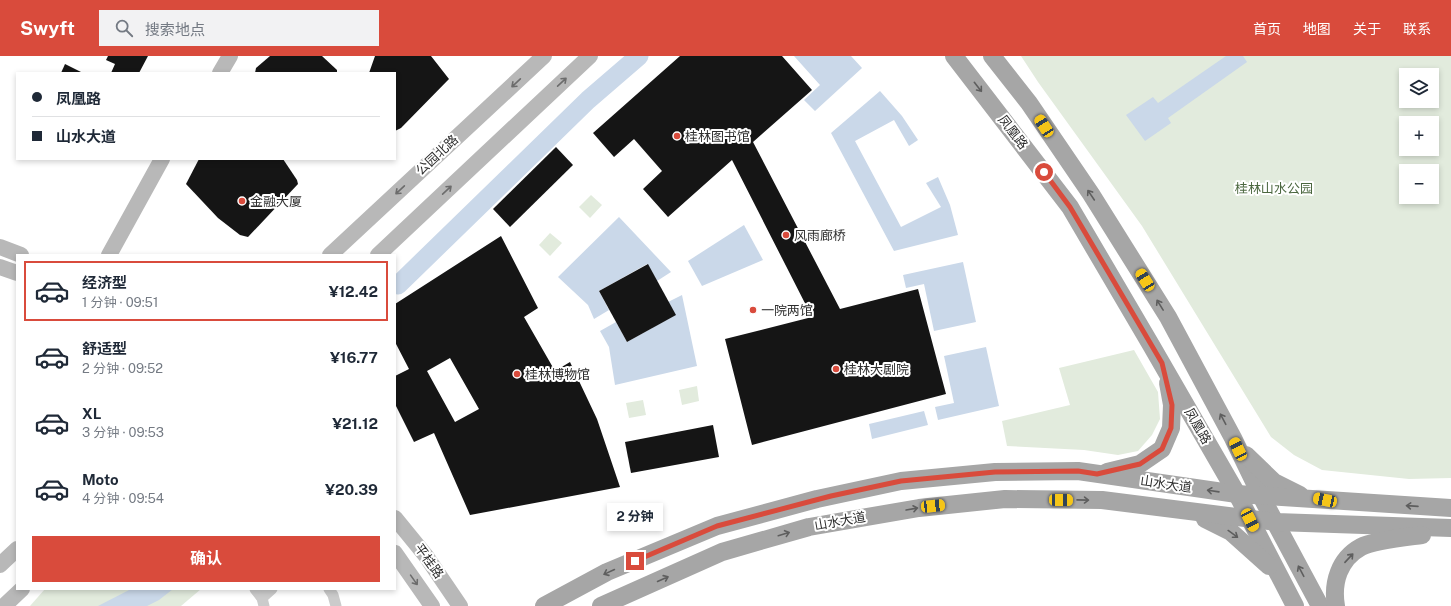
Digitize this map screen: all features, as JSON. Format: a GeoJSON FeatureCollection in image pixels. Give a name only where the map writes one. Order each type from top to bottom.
{"type":"FeatureCollection","features":[{"type":"Feature","properties":{"kind":"main road"},"geometry":{"type":"LineString","coordinates":[[211,72],[220,56]]}},
{"type":"Feature","properties":{"kind":"main road"},"geometry":{"type":"LineString","coordinates":[[221,72],[230,56]]}},
{"type":"Feature","properties":{"kind":"main road","name":"公园北路"},"geometry":{"type":"LineString","coordinates":[[331,254],[543,56]]}},
{"type":"Feature","properties":{"kind":"main road"},"geometry":{"type":"LineString","coordinates":[[379,254],[590,56]]}},
{"type":"Feature","properties":{"kind":"main road","name":"凤凰路"},"geometry":{"type":"LineString","coordinates":[[954,56],[1070,207],[1237,494],[1295,606]]}},
{"type":"Feature","properties":{"kind":"main road","name":"凤凰路"},"geometry":{"type":"LineString","coordinates":[[992,56],[1029,103],[1091,194],[1168,317],[1233,438],[1261,496],[1320,606]]}},
{"type":"Feature","properties":{"kind":"main road"},"geometry":{"type":"LineString","coordinates":[[110,254],[161,160]]}},
{"type":"Feature","properties":{"kind":"main road"},"geometry":{"type":"LineString","coordinates":[[121,254],[171,160]]}},
{"type":"Feature","properties":{"kind":"main road"},"geometry":{"type":"LineString","coordinates":[[0,247],[18,254]]}},
{"type":"Feature","properties":{"kind":"main road"},"geometry":{"type":"LineString","coordinates":[[0,267],[16,273]]}},
{"type":"Feature","properties":{"kind":"main road"},"geometry":{"type":"LineString","coordinates":[[1097,474],[1140,464],[1162,449],[1171,428],[1172,405],[1162,363]]}},
{"type":"Feature","properties":{"kind":"main road"},"geometry":{"type":"LineString","coordinates":[[1233,438],[1250,460],[1274,482],[1298,494],[1325,500]]}},
{"type":"Feature","properties":{"kind":"main road","name":"山水大道"},"geometry":{"type":"LineString","coordinates":[[544,606],[607,572],[717,526],[817,499],[901,481],[995,472],[1078,471],[1237,494],[1451,508]]}},
{"type":"Feature","properties":{"kind":"main road","name":"山水大道"},"geometry":{"type":"LineString","coordinates":[[611,604],[722,552],[809,526],[919,508],[1013,499],[1102,500],[1250,520],[1451,529]]}},
{"type":"Feature","properties":{"kind":"main road"},"geometry":{"type":"LineString","coordinates":[[1171,509],[1201,517],[1231,532],[1272,568],[1287,590]]}},
{"type":"Feature","properties":{"kind":"main road","name":"平桂路"},"geometry":{"type":"LineString","coordinates":[[396,519],[426,556],[460,606]]}},
{"type":"Feature","properties":{"kind":"main road"},"geometry":{"type":"LineString","coordinates":[[1336,606],[1334,588],[1336,577],[1341,567],[1353,553],[1362,547],[1386,541],[1451,529]]}},
{"type":"Feature","properties":{"kind":"main road"},"geometry":{"type":"LineString","coordinates":[[0,565],[16,550]]}},
{"type":"Feature","properties":{"kind":"main road"},"geometry":{"type":"LineString","coordinates":[[396,555],[432,606]]}},
{"type":"Feature","properties":{"kind":"main road"},"geometry":{"type":"LineString","coordinates":[[4,606],[21,590]]}},
{"type":"Feature","properties":{"kind":"street"},"geometry":{"type":"LineString","coordinates":[[260,598],[271,590]]}},
{"type":"Feature","properties":{"kind":"street"},"geometry":{"type":"LineString","coordinates":[[330,590],[333,595],[336,606]]}},
{"type":"Feature","properties":{"kind":"green space","name":"桂林山水公园"},"geometry":{"type":"Polygon","coordinates":[[[1021,56],[1451,56],[1451,478],[1409,479],[1322,470],[1294,455],[1271,437],[1142,226],[1038,82],[1021,56]]]}},
{"type":"Feature","properties":{"kind":"green space"},"geometry":{"type":"Polygon","coordinates":[[[591,195],[602,205],[590,218],[579,207],[591,195]]]}},
{"type":"Feature","properties":{"kind":"green space"},"geometry":{"type":"Polygon","coordinates":[[[550,233],[562,243],[550,256],[539,245],[550,233]]]}},
{"type":"Feature","properties":{"kind":"green space"},"geometry":{"type":"Polygon","coordinates":[[[1134,350],[1158,392],[1160,419],[1152,435],[1138,451],[1118,455],[1084,450],[1007,446],[1002,421],[1070,405],[1059,368],[1134,350]]]}},
{"type":"Feature","properties":{"kind":"green space"},"geometry":{"type":"Polygon","coordinates":[[[697,386],[699,401],[682,405],[679,390],[697,386]]]}},
{"type":"Feature","properties":{"kind":"green space"},"geometry":{"type":"Polygon","coordinates":[[[643,400],[646,415],[629,418],[626,403],[643,400]]]}},
{"type":"Feature","properties":{"kind":"green space"},"geometry":{"type":"Polygon","coordinates":[[[44,590],[200,590],[181,606],[30,606],[44,590]]]}},
{"type":"Feature","properties":{"kind":"water"},"geometry":{"type":"Polygon","coordinates":[[[794,56],[851,56],[862,68],[815,111],[804,100],[820,85],[794,56]]]}},
{"type":"Feature","properties":{"kind":"water"},"geometry":{"type":"Polygon","coordinates":[[[1226,56],[1243,56],[1247,62],[1168,118],[1171,123],[1145,141],[1126,115],[1153,97],[1158,103],[1226,56]]]}},
{"type":"Feature","properties":{"kind":"water"},"geometry":{"type":"Polygon","coordinates":[[[880,91],[902,116],[918,140],[909,146],[894,120],[855,141],[901,227],[941,207],[926,183],[938,177],[950,205],[958,235],[894,251],[831,133],[880,91]]]}},
{"type":"Feature","properties":{"kind":"water"},"geometry":{"type":"Polygon","coordinates":[[[619,217],[671,272],[657,281],[647,264],[599,291],[609,310],[594,319],[588,305],[558,277],[619,217]]]}},
{"type":"Feature","properties":{"kind":"water"},"geometry":{"type":"Polygon","coordinates":[[[744,225],[763,260],[702,286],[688,261],[744,225]]]}},
{"type":"Feature","properties":{"kind":"water"},"geometry":{"type":"Polygon","coordinates":[[[963,262],[976,322],[934,331],[924,284],[906,288],[903,275],[963,262]]]}},
{"type":"Feature","properties":{"kind":"water"},"geometry":{"type":"Polygon","coordinates":[[[682,295],[697,366],[615,385],[609,347],[600,331],[616,322],[627,342],[675,315],[668,302],[682,295]]]}},
{"type":"Feature","properties":{"kind":"water"},"geometry":{"type":"Polygon","coordinates":[[[986,347],[999,406],[938,420],[935,407],[954,403],[944,356],[986,347]]]}},
{"type":"Feature","properties":{"kind":"water"},"geometry":{"type":"Polygon","coordinates":[[[924,411],[928,425],[872,439],[869,424],[924,411]]]}},
{"type":"Feature","properties":{"kind":"water"},"geometry":{"type":"Polygon","coordinates":[[[129,590],[172,590],[159,600],[147,606],[98,606],[129,590]]]}},
{"type":"Feature","properties":{"kind":"building"},"geometry":{"type":"Polygon","coordinates":[[[108,56],[148,56],[140,72],[111,72],[115,64],[106,60],[108,56]]]}},
{"type":"Feature","properties":{"kind":"building"},"geometry":{"type":"Polygon","coordinates":[[[270,56],[322,56],[337,70],[337,72],[255,72],[256,68],[270,56]]]}},
{"type":"Feature","properties":{"kind":"building"},"geometry":{"type":"Polygon","coordinates":[[[375,56],[431,56],[449,79],[401,128],[396,130],[396,72],[369,72],[375,56]]]}},
{"type":"Feature","properties":{"kind":"building"},"geometry":{"type":"Polygon","coordinates":[[[680,56],[782,56],[812,90],[753,142],[840,309],[918,289],[946,394],[752,445],[725,339],[812,317],[732,160],[668,217],[643,189],[662,171],[634,139],[614,157],[593,133],[680,56]]]}},
{"type":"Feature","properties":{"kind":"building"},"geometry":{"type":"Polygon","coordinates":[[[65,64],[81,72],[61,72],[65,64]]]}},
{"type":"Feature","properties":{"kind":"building"},"geometry":{"type":"Polygon","coordinates":[[[556,147],[573,165],[510,227],[493,209],[556,147]]]}},
{"type":"Feature","properties":{"kind":"building","name":"金融大厦"},"geometry":{"type":"Polygon","coordinates":[[[198,160],[284,160],[298,184],[248,237],[240,235],[218,218],[186,184],[198,160]]]}},
{"type":"Feature","properties":{"kind":"building","name":"桂林博物馆"},"geometry":{"type":"Polygon","coordinates":[[[501,236],[538,308],[524,317],[555,371],[570,362],[597,419],[620,487],[470,515],[434,433],[414,442],[396,406],[396,376],[409,369],[396,344],[396,303],[501,236]],[[450,358],[427,371],[455,422],[479,409],[450,358]]]}},
{"type":"Feature","properties":{"kind":"building"},"geometry":{"type":"Polygon","coordinates":[[[648,264],[676,315],[627,342],[599,291],[648,264]]]}},
{"type":"Feature","properties":{"kind":"building"},"geometry":{"type":"Polygon","coordinates":[[[713,425],[719,457],[631,473],[625,442],[713,425]]]}},
{"type":"Feature","properties":{"kind":"waterway"},"geometry":{"type":"LineString","coordinates":[[398,285],[588,100],[639,56]]}},
{"type":"Feature","properties":{"kind":"place","name":"桂林图书馆"},"geometry":{"type":"Point","coordinates":[677,136]}},
{"type":"Feature","properties":{"kind":"place","name":"金融大厦"},"geometry":{"type":"Point","coordinates":[242,201]}},
{"type":"Feature","properties":{"kind":"place","name":"风雨廊桥"},"geometry":{"type":"Point","coordinates":[786,235]}},
{"type":"Feature","properties":{"kind":"place","name":"一院两馆"},"geometry":{"type":"Point","coordinates":[753,310]}},
{"type":"Feature","properties":{"kind":"place","name":"桂林大剧院"},"geometry":{"type":"Point","coordinates":[836,369]}},
{"type":"Feature","properties":{"kind":"place","name":"桂林博物馆"},"geometry":{"type":"Point","coordinates":[517,374]}},
{"type":"Feature","properties":{"kind":"route"},"geometry":{"type":"LineString","coordinates":[[635,561],[717,526],[817,499],[901,481],[995,472],[1078,471],[1097,474],[1140,464],[1162,449],[1171,428],[1172,405],[1162,363],[1070,207],[1044,172]]}}]}
